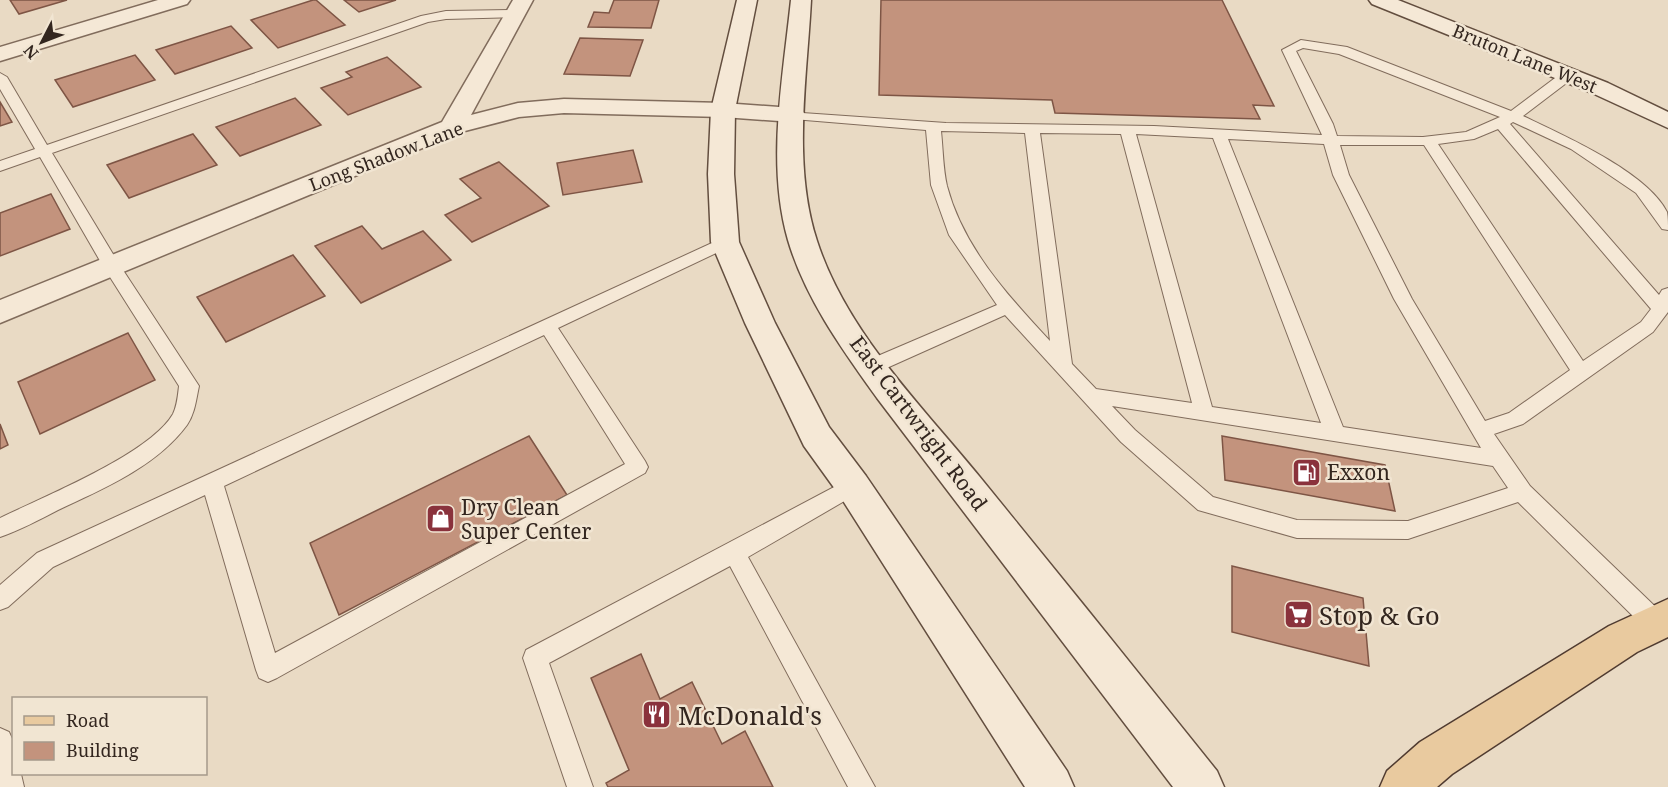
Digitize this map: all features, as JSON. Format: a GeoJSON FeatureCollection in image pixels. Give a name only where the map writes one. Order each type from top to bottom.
{"type":"FeatureCollection","features":[{"type":"Feature","properties":{"kind":"main road"},"geometry":{"type":"LineString","coordinates":[[0,54],[180,0]]}},
{"type":"Feature","properties":{"kind":"main road"},"geometry":{"type":"LineString","coordinates":[[747,0],[723,110],[721,174],[725,242],[760,323],[816,436],[853,486],[1051,787]]}},
{"type":"Feature","properties":{"kind":"main road","name":"East Cartwright Road"},"geometry":{"type":"LineString","coordinates":[[801,0],[793,115],[793,200],[813,274],[873,366],[1200,787]]}},
{"type":"Feature","properties":{"kind":"main road","name":"Bruton Lane West"},"geometry":{"type":"LineString","coordinates":[[1379,0],[1568,75],[1668,121]]}},
{"type":"Feature","properties":{"kind":"main road"},"geometry":{"type":"LineString","coordinates":[[452,127],[519,7]]}},
{"type":"Feature","properties":{"kind":"main road","name":"Long Shadow Lane"},"geometry":{"type":"LineString","coordinates":[[0,312],[452,127],[518,110],[564,106],[723,110],[793,115]]}},
{"type":"Feature","properties":{"kind":"main road"},"geometry":{"type":"LineString","coordinates":[[1403,787],[1436,758],[1623,639],[1662,620]]}},
{"type":"Feature","properties":{"kind":"lane"},"geometry":{"type":"LineString","coordinates":[[0,166],[425,19],[519,7]]}},
{"type":"Feature","properties":{"kind":"lane"},"geometry":{"type":"LineString","coordinates":[[1662,620],[1522,492],[1500,459],[1403,299],[1341,175],[1326,124],[1288,50],[1301,44],[1342,50],[1507,120],[1576,146],[1642,190],[1668,225]]}},
{"type":"Feature","properties":{"kind":"lane"},"geometry":{"type":"LineString","coordinates":[[793,115],[933,126],[1154,130],[1332,140],[1428,140],[1469,136],[1507,120],[1568,75]]}},
{"type":"Feature","properties":{"kind":"lane"},"geometry":{"type":"LineString","coordinates":[[0,77],[112,266],[189,386],[182,417],[157,444],[125,466],[0,528]]}},
{"type":"Feature","properties":{"kind":"lane"},"geometry":{"type":"LineString","coordinates":[[1481,430],[1516,419],[1647,327],[1664,302],[1507,120]]}},
{"type":"Feature","properties":{"kind":"lane"},"geometry":{"type":"LineString","coordinates":[[933,126],[939,185],[957,235],[1008,307],[1128,436],[1206,504],[1297,529],[1408,530],[1522,492]]}},
{"type":"Feature","properties":{"kind":"lane"},"geometry":{"type":"LineString","coordinates":[[1032,128],[1063,366]]}},
{"type":"Feature","properties":{"kind":"lane"},"geometry":{"type":"LineString","coordinates":[[1128,131],[1204,413]]}},
{"type":"Feature","properties":{"kind":"lane"},"geometry":{"type":"LineString","coordinates":[[1219,134],[1335,433]]}},
{"type":"Feature","properties":{"kind":"lane"},"geometry":{"type":"LineString","coordinates":[[1428,140],[1581,372]]}},
{"type":"Feature","properties":{"kind":"lane"},"geometry":{"type":"LineString","coordinates":[[0,600],[45,560],[725,242]]}},
{"type":"Feature","properties":{"kind":"lane"},"geometry":{"type":"LineString","coordinates":[[873,366],[1008,307]]}},
{"type":"Feature","properties":{"kind":"lane"},"geometry":{"type":"LineString","coordinates":[[212,482],[268,670],[638,467],[547,325]]}},
{"type":"Feature","properties":{"kind":"lane"},"geometry":{"type":"LineString","coordinates":[[1089,395],[1500,459]]}},
{"type":"Feature","properties":{"kind":"lane"},"geometry":{"type":"LineString","coordinates":[[580,787],[536,658],[734,553],[853,486]]}},
{"type":"Feature","properties":{"kind":"lane"},"geometry":{"type":"LineString","coordinates":[[734,553],[862,787]]}},
{"type":"Feature","properties":{"kind":"lane"},"geometry":{"type":"LineString","coordinates":[[0,741],[10,787]]}},
{"type":"Feature","properties":{"kind":"building"},"geometry":{"type":"Polygon","coordinates":[[[10,0],[67,0],[19,14],[10,0]]]}},
{"type":"Feature","properties":{"kind":"building"},"geometry":{"type":"Polygon","coordinates":[[[316,0],[345,25],[278,48],[251,20],[316,0]]]}},
{"type":"Feature","properties":{"kind":"building"},"geometry":{"type":"Polygon","coordinates":[[[344,0],[396,0],[359,12],[344,0]]]}},
{"type":"Feature","properties":{"kind":"building"},"geometry":{"type":"Polygon","coordinates":[[[614,0],[659,0],[651,28],[588,27],[594,12],[609,13],[614,0]]]}},
{"type":"Feature","properties":{"kind":"building"},"geometry":{"type":"Polygon","coordinates":[[[881,0],[1222,0],[1274,106],[1253,105],[1260,119],[1055,113],[1052,100],[879,95],[881,0]]]}},
{"type":"Feature","properties":{"kind":"building"},"geometry":{"type":"Polygon","coordinates":[[[231,26],[252,48],[175,74],[156,50],[231,26]]]}},
{"type":"Feature","properties":{"kind":"building"},"geometry":{"type":"Polygon","coordinates":[[[580,38],[643,40],[630,76],[564,74],[580,38]]]}},
{"type":"Feature","properties":{"kind":"building"},"geometry":{"type":"Polygon","coordinates":[[[135,55],[155,80],[73,107],[55,80],[135,55]]]}},
{"type":"Feature","properties":{"kind":"building"},"geometry":{"type":"Polygon","coordinates":[[[387,57],[421,87],[348,115],[321,88],[352,77],[346,72],[387,57]]]}},
{"type":"Feature","properties":{"kind":"building"},"geometry":{"type":"Polygon","coordinates":[[[295,98],[321,125],[240,156],[216,127],[295,98]]]}},
{"type":"Feature","properties":{"kind":"building"},"geometry":{"type":"Polygon","coordinates":[[[0,102],[12,122],[0,126],[0,102]]]}},
{"type":"Feature","properties":{"kind":"building"},"geometry":{"type":"Polygon","coordinates":[[[193,134],[217,165],[129,198],[107,165],[193,134]]]}},
{"type":"Feature","properties":{"kind":"building"},"geometry":{"type":"Polygon","coordinates":[[[633,150],[642,182],[563,195],[557,163],[633,150]]]}},
{"type":"Feature","properties":{"kind":"building"},"geometry":{"type":"Polygon","coordinates":[[[499,162],[549,206],[472,242],[445,215],[481,198],[460,179],[499,162]]]}},
{"type":"Feature","properties":{"kind":"building"},"geometry":{"type":"Polygon","coordinates":[[[51,194],[70,229],[0,256],[0,213],[51,194]]]}},
{"type":"Feature","properties":{"kind":"building"},"geometry":{"type":"Polygon","coordinates":[[[362,226],[382,249],[423,231],[451,260],[361,303],[315,246],[362,226]]]}},
{"type":"Feature","properties":{"kind":"building"},"geometry":{"type":"Polygon","coordinates":[[[293,255],[325,296],[226,342],[197,297],[293,255]]]}},
{"type":"Feature","properties":{"kind":"building"},"geometry":{"type":"Polygon","coordinates":[[[128,333],[155,380],[40,434],[18,382],[128,333]]]}},
{"type":"Feature","properties":{"kind":"building"},"geometry":{"type":"Polygon","coordinates":[[[0,424],[8,445],[0,449],[0,424]]]}},
{"type":"Feature","properties":{"kind":"building","name":"Dry Clean Super Center"},"geometry":{"type":"Polygon","coordinates":[[[529,436],[567,495],[339,615],[310,543],[529,436]]]}},
{"type":"Feature","properties":{"kind":"building","name":"Exxon"},"geometry":{"type":"Polygon","coordinates":[[[1222,436],[1385,465],[1395,511],[1225,480],[1222,436]]]}},
{"type":"Feature","properties":{"kind":"building","name":"Stop & Go"},"geometry":{"type":"Polygon","coordinates":[[[1232,566],[1363,598],[1369,666],[1232,632],[1232,566]]]}},
{"type":"Feature","properties":{"kind":"building","name":"McDonald's"},"geometry":{"type":"Polygon","coordinates":[[[641,654],[660,699],[692,682],[722,744],[745,731],[773,787],[608,787],[606,783],[629,770],[591,678],[641,654]]]}},
{"type":"Feature","properties":{"kind":"place","name":"Exxon"},"geometry":{"type":"Point","coordinates":[1306,472]}},
{"type":"Feature","properties":{"kind":"place","name":"Dry Clean Super Center"},"geometry":{"type":"Point","coordinates":[440,519]}},
{"type":"Feature","properties":{"kind":"place","name":"Stop & Go"},"geometry":{"type":"Point","coordinates":[1298,615]}},
{"type":"Feature","properties":{"kind":"place","name":"McDonald's"},"geometry":{"type":"Point","coordinates":[657,715]}}]}
